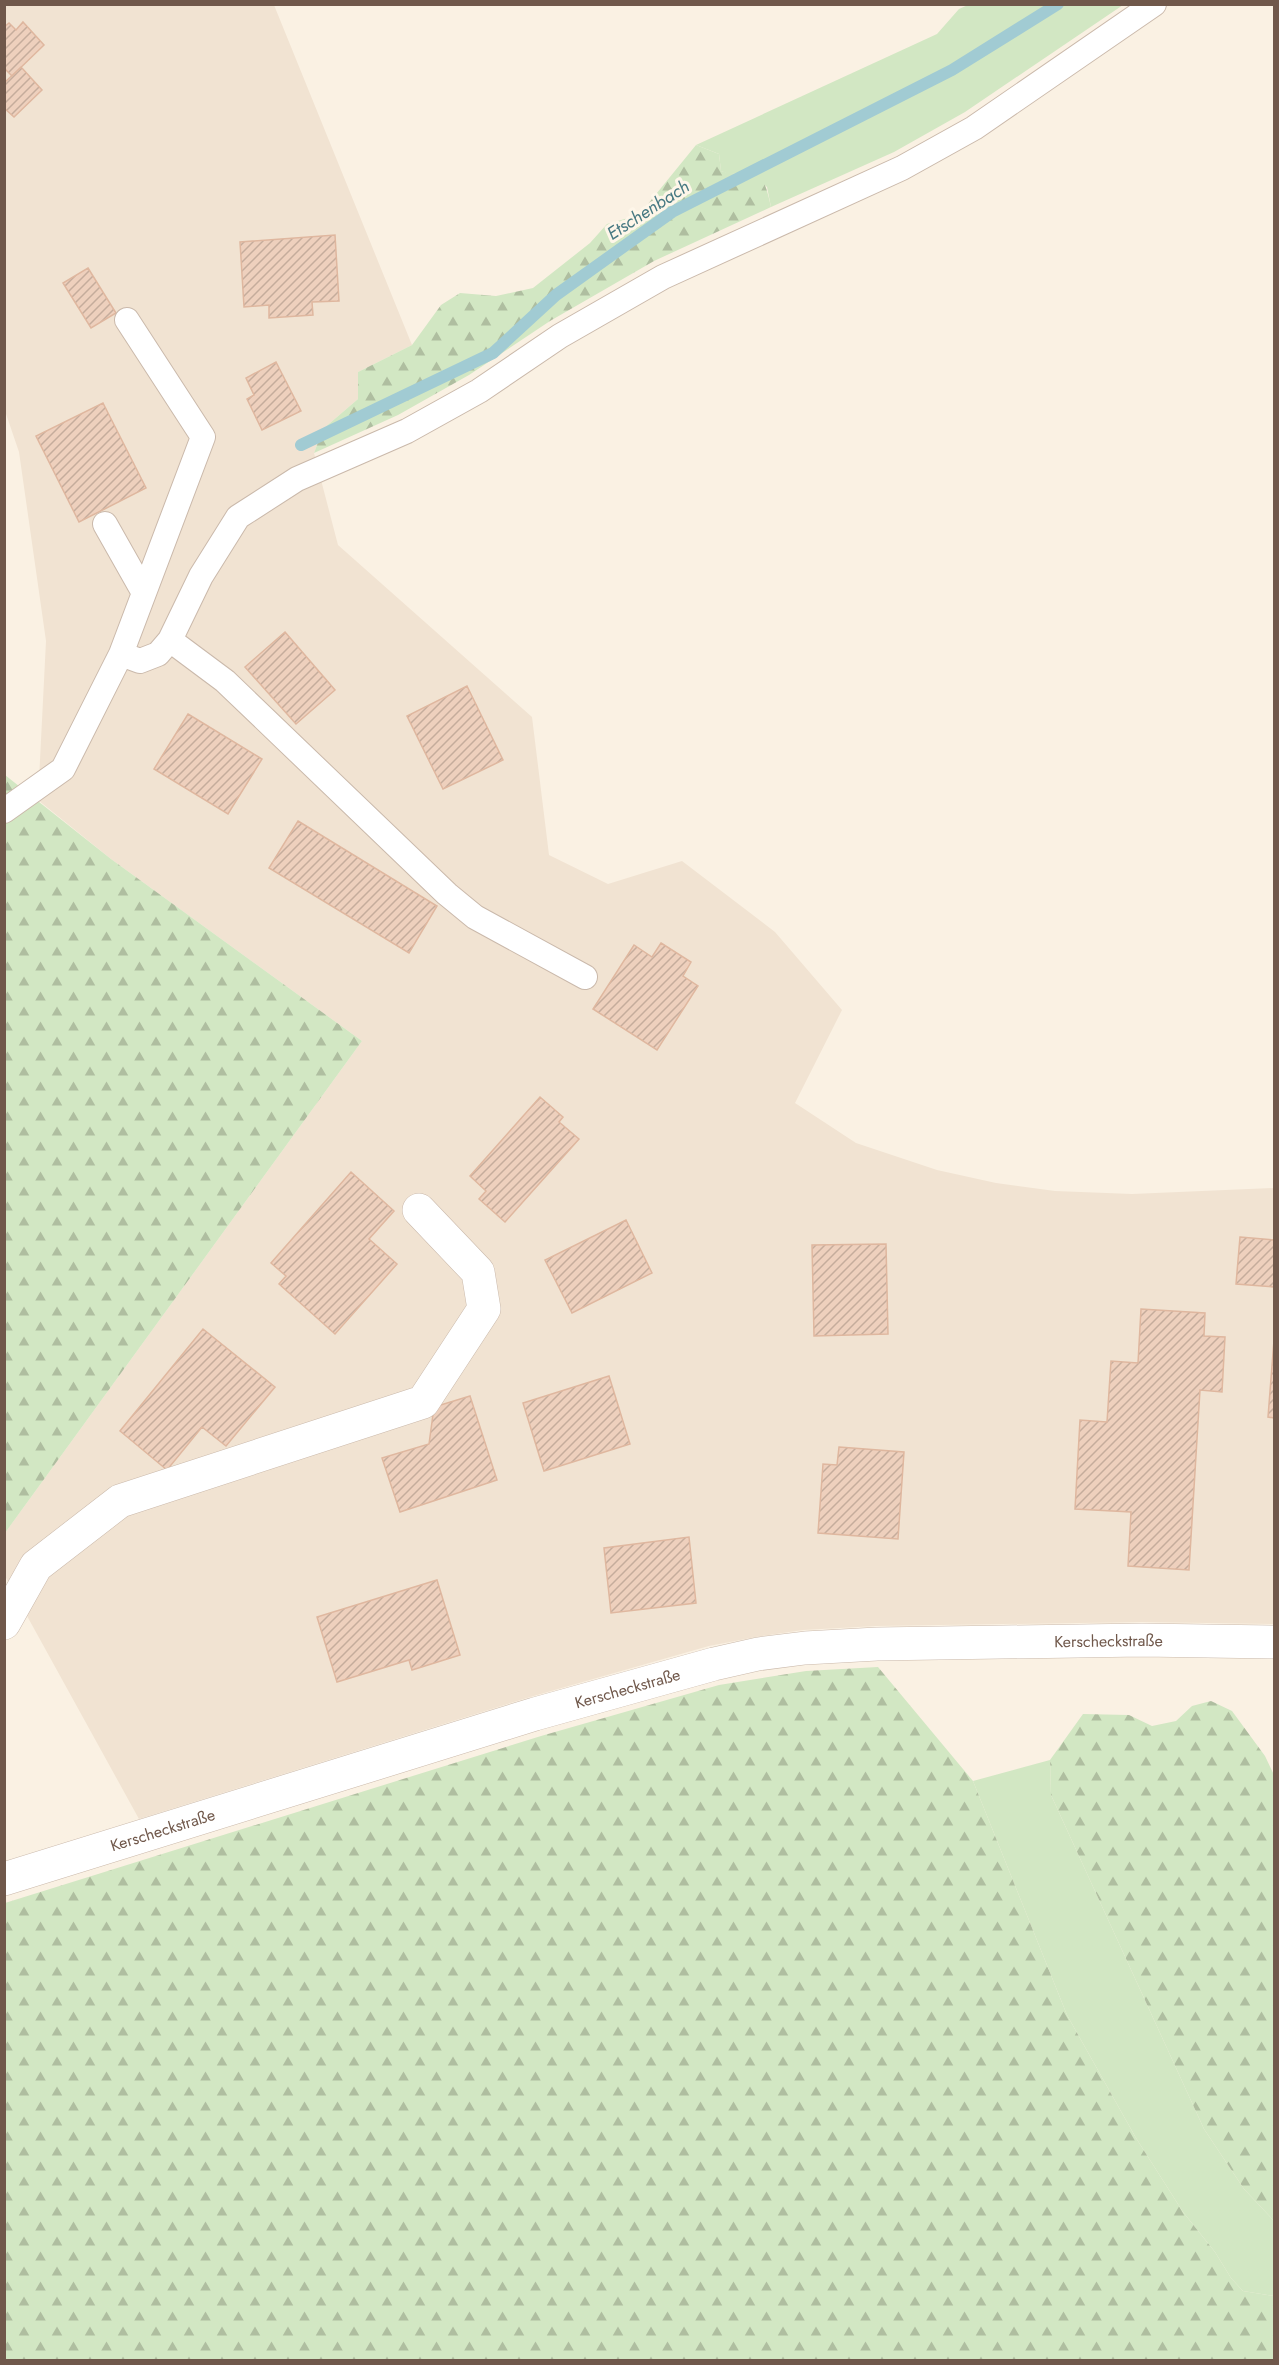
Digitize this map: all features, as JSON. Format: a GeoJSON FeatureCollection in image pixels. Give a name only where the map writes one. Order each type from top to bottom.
{"type":"FeatureCollection","features":[{"type":"Feature","properties":{"kind":"street"},"geometry":{"type":"LineString","coordinates":[[4,1623],[36,1566],[120,1501],[423,1402],[484,1309],[478,1272],[419,1210]]}},
{"type":"Feature","properties":{"kind":"street","name":"Kerscheckstraße"},"geometry":{"type":"LineString","coordinates":[[4,1879],[535,1714],[758,1654],[805,1648],[877,1644],[1142,1640],[1275,1642]]}},
{"type":"Feature","properties":{"kind":"lane"},"geometry":{"type":"LineString","coordinates":[[121,654],[141,661],[158,654],[170,640],[201,576],[238,518],[297,479],[417,425],[478,391],[560,336],[663,277],[912,162],[974,128],[1154,4]]}},
{"type":"Feature","properties":{"kind":"lane"},"geometry":{"type":"LineString","coordinates":[[4,811],[63,769],[121,654],[203,437],[127,320]]}},
{"type":"Feature","properties":{"kind":"lane"},"geometry":{"type":"LineString","coordinates":[[105,524],[144,593]]}},
{"type":"Feature","properties":{"kind":"lane"},"geometry":{"type":"LineString","coordinates":[[170,640],[225,681],[454,900],[475,917],[585,977]]}},
{"type":"Feature","properties":{"kind":"shaded area"},"geometry":{"type":"Polygon","coordinates":[[[4,5],[274,5],[412,345],[358,372],[358,399],[323,429],[314,453],[338,545],[532,717],[549,855],[608,884],[682,861],[775,932],[842,1010],[795,1103],[856,1143],[937,1170],[996,1183],[1055,1191],[1132,1194],[1274,1188],[1274,1624],[1142,1622],[876,1626],[803,1630],[756,1637],[709,1646],[530,1697],[139,1819],[5,1576],[5,1533],[362,1041],[111,859],[38,800],[46,641],[19,452],[4,408],[4,5]]]}},
{"type":"Feature","properties":{"kind":"green space"},"geometry":{"type":"Polygon","coordinates":[[[968,5],[1123,5],[965,112],[894,152],[771,207],[767,187],[751,173],[729,174],[721,171],[719,154],[696,145],[937,34],[959,9],[968,5]]]}},
{"type":"Feature","properties":{"kind":"green space"},"geometry":{"type":"Polygon","coordinates":[[[696,145],[719,154],[721,171],[760,177],[771,207],[654,261],[550,321],[469,375],[398,415],[314,453],[323,429],[358,399],[358,372],[412,345],[441,305],[460,293],[496,296],[533,288],[590,243],[607,224],[639,215],[696,145]]]}},
{"type":"Feature","properties":{"kind":"green space"},"geometry":{"type":"Polygon","coordinates":[[[5,775],[111,859],[362,1041],[5,1533],[5,775]]]}},
{"type":"Feature","properties":{"kind":"green space"},"geometry":{"type":"Polygon","coordinates":[[[878,1667],[973,1781],[1067,2015],[1136,2138],[1183,2212],[1215,2252],[1231,2278],[1243,2291],[1274,2296],[1274,2360],[5,2360],[5,1903],[541,1736],[719,1685],[806,1671],[878,1667]]]}},
{"type":"Feature","properties":{"kind":"green space"},"geometry":{"type":"Polygon","coordinates":[[[1211,1701],[1232,1711],[1265,1756],[1274,1775],[1274,2221],[1244,2189],[1204,2129],[1051,1795],[1050,1760],[1083,1714],[1129,1715],[1152,1726],[1176,1721],[1192,1706],[1211,1701]]]}},
{"type":"Feature","properties":{"kind":"green space"},"geometry":{"type":"Polygon","coordinates":[[[1050,1760],[1051,1795],[1204,2129],[1244,2189],[1274,2221],[1274,2296],[1243,2291],[1231,2278],[1215,2252],[1183,2212],[1136,2138],[1067,2015],[973,1781],[1050,1760]]]}},
{"type":"Feature","properties":{"kind":"building"},"geometry":{"type":"Polygon","coordinates":[[[23,22],[44,45],[12,76],[4,68],[4,27],[9,23],[16,30],[23,22]]]}},
{"type":"Feature","properties":{"kind":"building"},"geometry":{"type":"Polygon","coordinates":[[[21,67],[42,90],[14,117],[4,108],[4,83],[21,67]]]}},
{"type":"Feature","properties":{"kind":"building"},"geometry":{"type":"Polygon","coordinates":[[[335,235],[339,301],[312,302],[313,315],[269,318],[269,305],[244,307],[240,242],[335,235]]]}},
{"type":"Feature","properties":{"kind":"building"},"geometry":{"type":"Polygon","coordinates":[[[88,268],[116,313],[91,328],[63,283],[88,268]]]}},
{"type":"Feature","properties":{"kind":"building"},"geometry":{"type":"Polygon","coordinates":[[[276,362],[301,411],[262,430],[247,399],[254,395],[246,378],[276,362]]]}},
{"type":"Feature","properties":{"kind":"building"},"geometry":{"type":"Polygon","coordinates":[[[103,403],[146,488],[79,522],[36,436],[103,403]]]}},
{"type":"Feature","properties":{"kind":"building"},"geometry":{"type":"Polygon","coordinates":[[[285,632],[335,690],[296,724],[245,667],[285,632]]]}},
{"type":"Feature","properties":{"kind":"building"},"geometry":{"type":"Polygon","coordinates":[[[467,686],[503,760],[443,789],[407,716],[467,686]]]}},
{"type":"Feature","properties":{"kind":"building"},"geometry":{"type":"Polygon","coordinates":[[[188,714],[262,759],[228,814],[154,769],[188,714]]]}},
{"type":"Feature","properties":{"kind":"building"},"geometry":{"type":"Polygon","coordinates":[[[298,821],[437,906],[409,953],[269,868],[298,821]]]}},
{"type":"Feature","properties":{"kind":"building"},"geometry":{"type":"Polygon","coordinates":[[[661,943],[691,962],[683,976],[698,986],[657,1050],[593,1009],[634,945],[652,957],[661,943]]]}},
{"type":"Feature","properties":{"kind":"building"},"geometry":{"type":"Polygon","coordinates":[[[540,1097],[563,1117],[559,1122],[579,1139],[505,1222],[479,1199],[486,1191],[470,1176],[540,1097]]]}},
{"type":"Feature","properties":{"kind":"building"},"geometry":{"type":"Polygon","coordinates":[[[351,1172],[394,1211],[369,1239],[397,1264],[335,1334],[279,1284],[286,1276],[271,1263],[351,1172]]]}},
{"type":"Feature","properties":{"kind":"building"},"geometry":{"type":"Polygon","coordinates":[[[626,1220],[652,1273],[572,1313],[545,1260],[626,1220]]]}},
{"type":"Feature","properties":{"kind":"building"},"geometry":{"type":"Polygon","coordinates":[[[1240,1237],[1274,1240],[1274,1287],[1236,1284],[1240,1237]]]}},
{"type":"Feature","properties":{"kind":"building"},"geometry":{"type":"Polygon","coordinates":[[[886,1244],[888,1334],[814,1336],[812,1245],[886,1244]]]}},
{"type":"Feature","properties":{"kind":"building"},"geometry":{"type":"Polygon","coordinates":[[[1141,1309],[1205,1313],[1204,1336],[1225,1337],[1222,1392],[1200,1390],[1189,1570],[1128,1566],[1131,1512],[1075,1509],[1080,1420],[1107,1422],[1111,1361],[1138,1363],[1141,1309]]]}},
{"type":"Feature","properties":{"kind":"building"},"geometry":{"type":"Polygon","coordinates":[[[203,1329],[275,1387],[226,1446],[202,1427],[167,1470],[120,1431],[203,1329]]]}},
{"type":"Feature","properties":{"kind":"building"},"geometry":{"type":"Polygon","coordinates":[[[1274,1340],[1274,1418],[1268,1417],[1274,1340]]]}},
{"type":"Feature","properties":{"kind":"building"},"geometry":{"type":"Polygon","coordinates":[[[609,1376],[630,1444],[544,1471],[523,1403],[609,1376]]]}},
{"type":"Feature","properties":{"kind":"building"},"geometry":{"type":"Polygon","coordinates":[[[470,1396],[497,1480],[400,1512],[382,1458],[429,1444],[434,1407],[470,1396]]]}},
{"type":"Feature","properties":{"kind":"building"},"geometry":{"type":"Polygon","coordinates":[[[839,1447],[904,1452],[898,1539],[818,1533],[823,1464],[837,1465],[839,1447]]]}},
{"type":"Feature","properties":{"kind":"building"},"geometry":{"type":"Polygon","coordinates":[[[689,1537],[696,1603],[611,1613],[604,1548],[689,1537]]]}},
{"type":"Feature","properties":{"kind":"building"},"geometry":{"type":"Polygon","coordinates":[[[437,1580],[460,1655],[412,1670],[409,1660],[337,1682],[317,1617],[437,1580]]]}},
{"type":"Feature","properties":{"kind":"waterway","name":"Etschenbach"},"geometry":{"type":"LineString","coordinates":[[301,445],[493,353],[556,295],[672,212],[952,70],[1058,4]]}}]}
